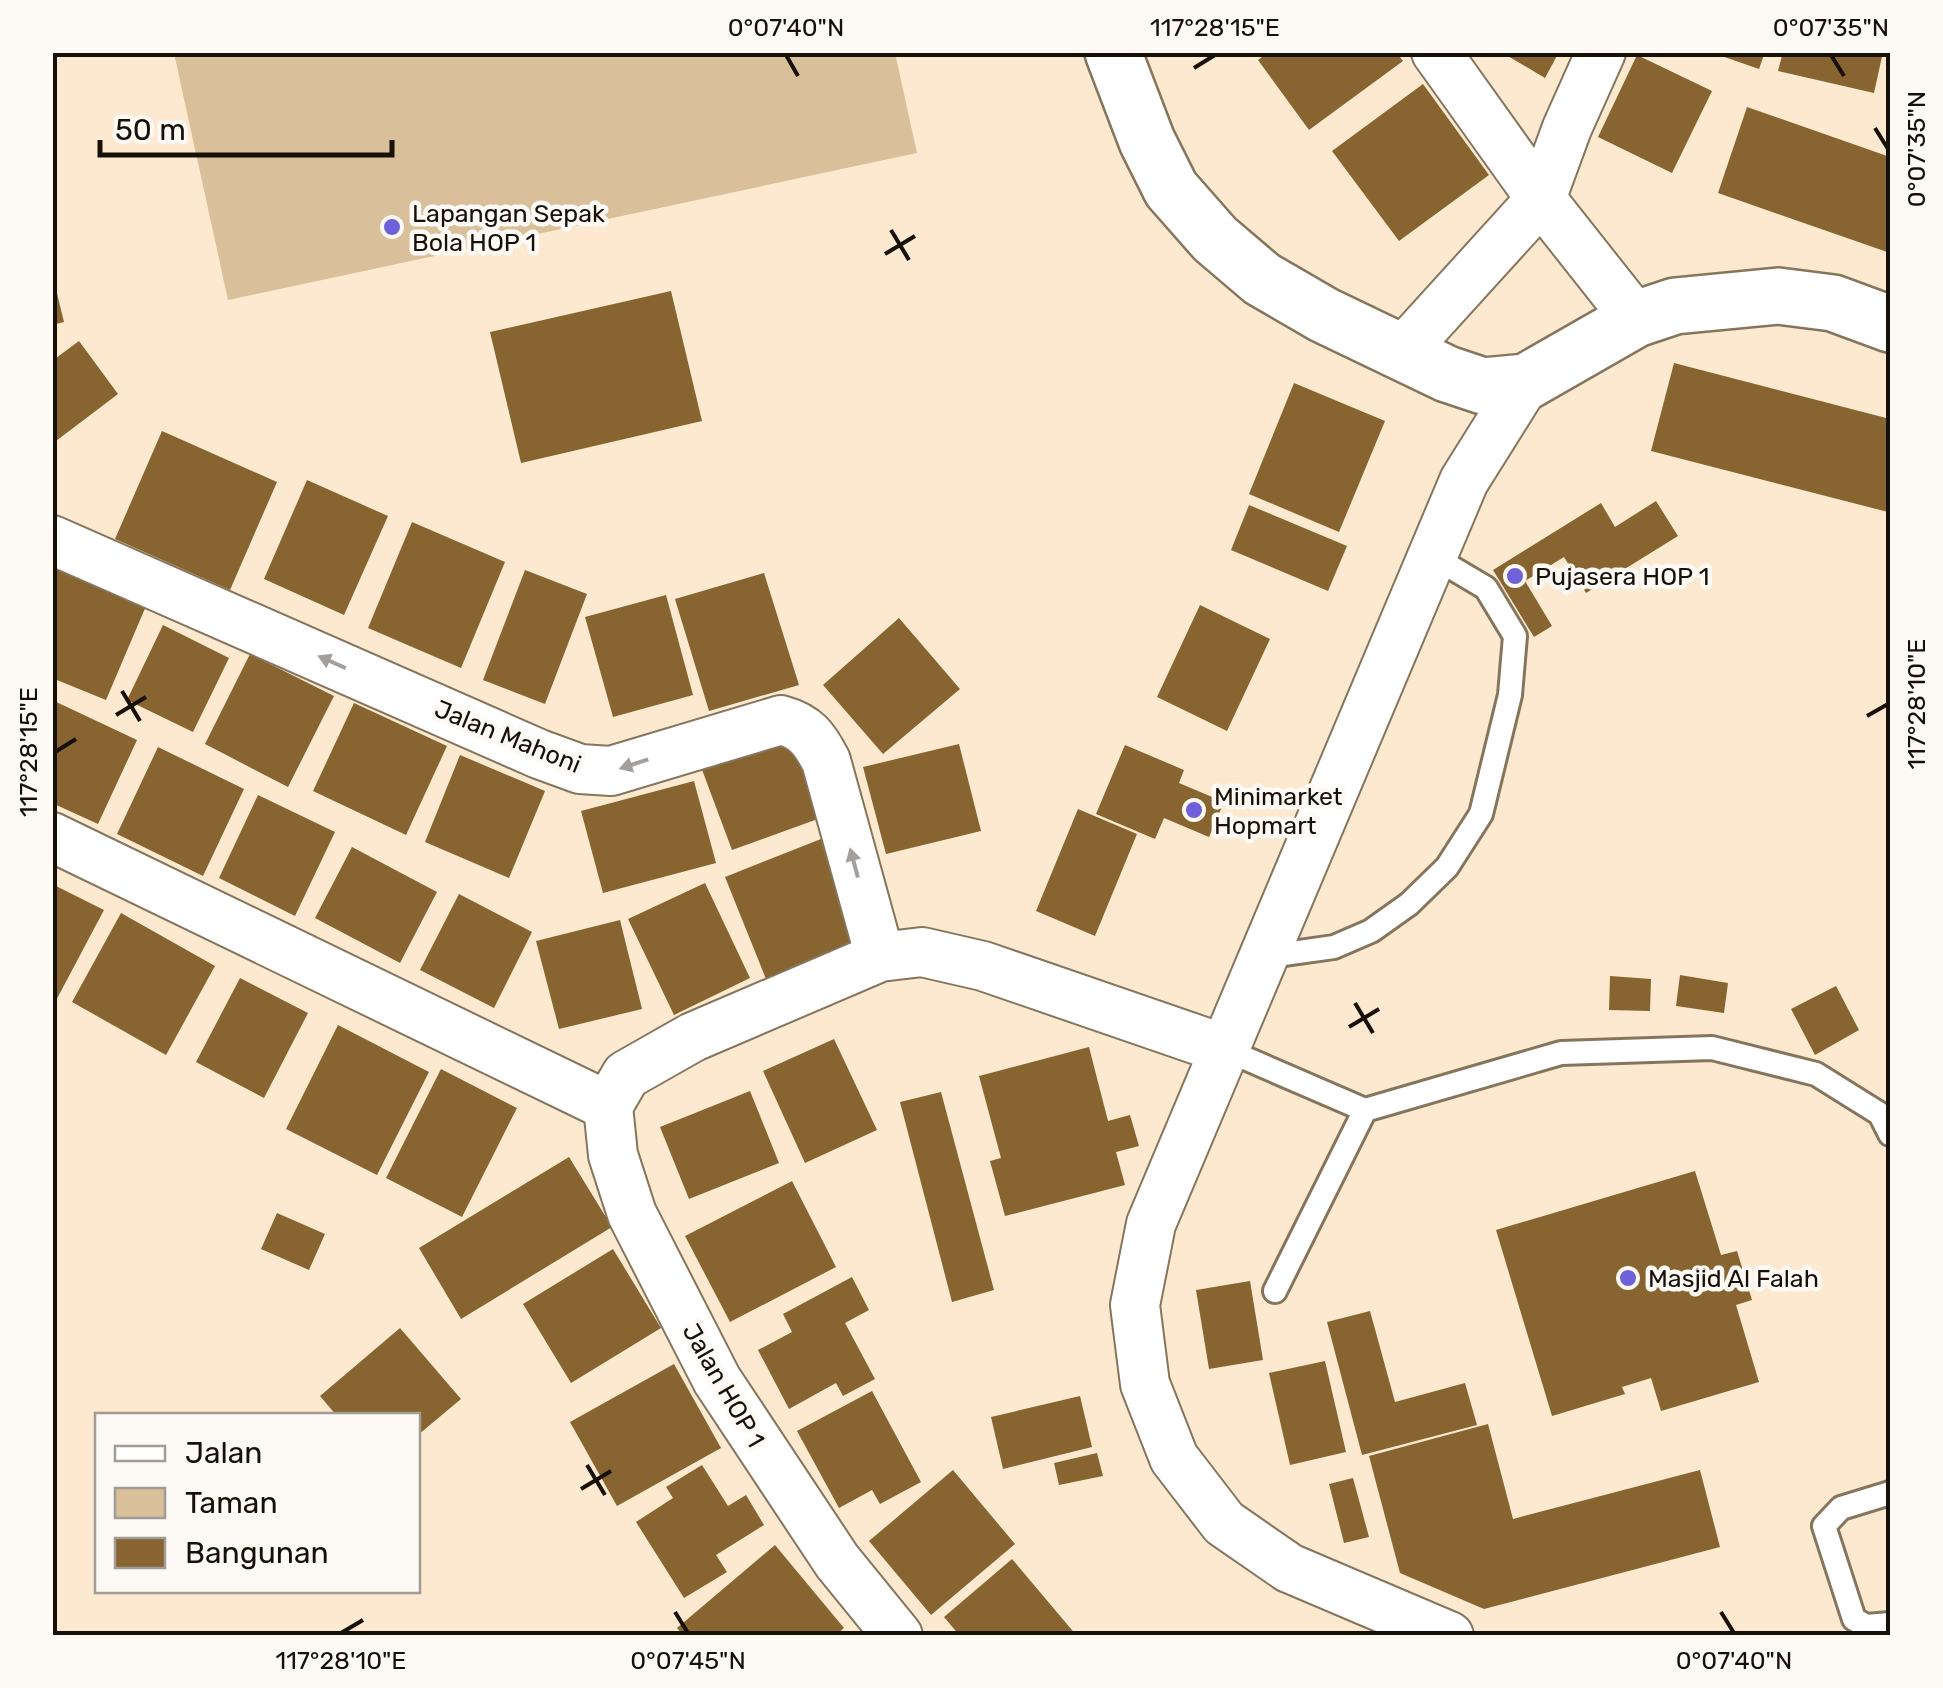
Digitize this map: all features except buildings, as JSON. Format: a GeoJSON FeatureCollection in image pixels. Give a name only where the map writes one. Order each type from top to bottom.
{"type":"FeatureCollection","features":[{"type":"Feature","properties":{"kind":"street"},"geometry":{"type":"LineString","coordinates":[[1113,52],[1147,141],[1171,190],[1214,239],[1262,278],[1308,306],[1447,374],[1483,386],[1526,382],[1636,319],[1675,306],[1778,296],[1833,302],[1890,324]]}},
{"type":"Feature","properties":{"kind":"street"},"geometry":{"type":"LineString","coordinates":[[1436,52],[1541,199],[1636,319]]}},
{"type":"Feature","properties":{"kind":"street"},"geometry":{"type":"LineString","coordinates":[[1402,352],[1541,199],[1601,52]]}},
{"type":"Feature","properties":{"kind":"street"},"geometry":{"type":"LineString","coordinates":[[1449,1636],[1289,1568],[1224,1522],[1174,1458],[1146,1384],[1135,1305],[1151,1224],[1432,556],[1464,481],[1526,382]]}},
{"type":"Feature","properties":{"kind":"street","name":"Jalan Mahoni"},"geometry":{"type":"LineString","coordinates":[[52,540],[580,769],[611,772],[780,720],[802,726],[826,761],[880,957]]}},
{"type":"Feature","properties":{"kind":"street"},"geometry":{"type":"LineString","coordinates":[[52,837],[608,1106],[626,1075],[694,1037],[880,957],[922,952],[983,966],[1224,1049]]}},
{"type":"Feature","properties":{"kind":"street","name":"Jalan HOP 1"},"geometry":{"type":"LineString","coordinates":[[608,1106],[613,1155],[632,1214],[717,1380],[837,1562],[898,1636]]}},
{"type":"Feature","properties":{"kind":"lane"},"geometry":{"type":"LineString","coordinates":[[1263,958],[1334,946],[1371,931],[1410,904],[1447,867],[1481,814],[1510,696],[1514,636],[1486,588],[1432,556]]}},
{"type":"Feature","properties":{"kind":"lane"},"geometry":{"type":"LineString","coordinates":[[1224,1049],[1365,1110],[1561,1053],[1712,1048],[1816,1074],[1880,1114],[1890,1134]]}},
{"type":"Feature","properties":{"kind":"lane"},"geometry":{"type":"LineString","coordinates":[[1275,1291],[1365,1110]]}},
{"type":"Feature","properties":{"kind":"lane"},"geometry":{"type":"LineString","coordinates":[[1890,1493],[1841,1508],[1824,1526],[1854,1618],[1866,1626],[1890,1624]]}},
{"type":"Feature","properties":{"kind":"green space","name":"Lapangan Sepak Bola HOP 1"},"geometry":{"type":"Polygon","coordinates":[[[174,53],[895,53],[917,153],[228,300],[174,53]]]}},
{"type":"Feature","properties":{"kind":"place","name":"Lapangan Sepak Bola HOP 1"},"geometry":{"type":"Point","coordinates":[392,227]}},
{"type":"Feature","properties":{"kind":"place","name":"Pujasera HOP 1"},"geometry":{"type":"Point","coordinates":[1515,576]}},
{"type":"Feature","properties":{"kind":"place","name":"Minimarket Hopmart"},"geometry":{"type":"Point","coordinates":[1194,810]}},
{"type":"Feature","properties":{"kind":"place","name":"Masjid Al Falah"},"geometry":{"type":"Point","coordinates":[1628,1278]}}]}
